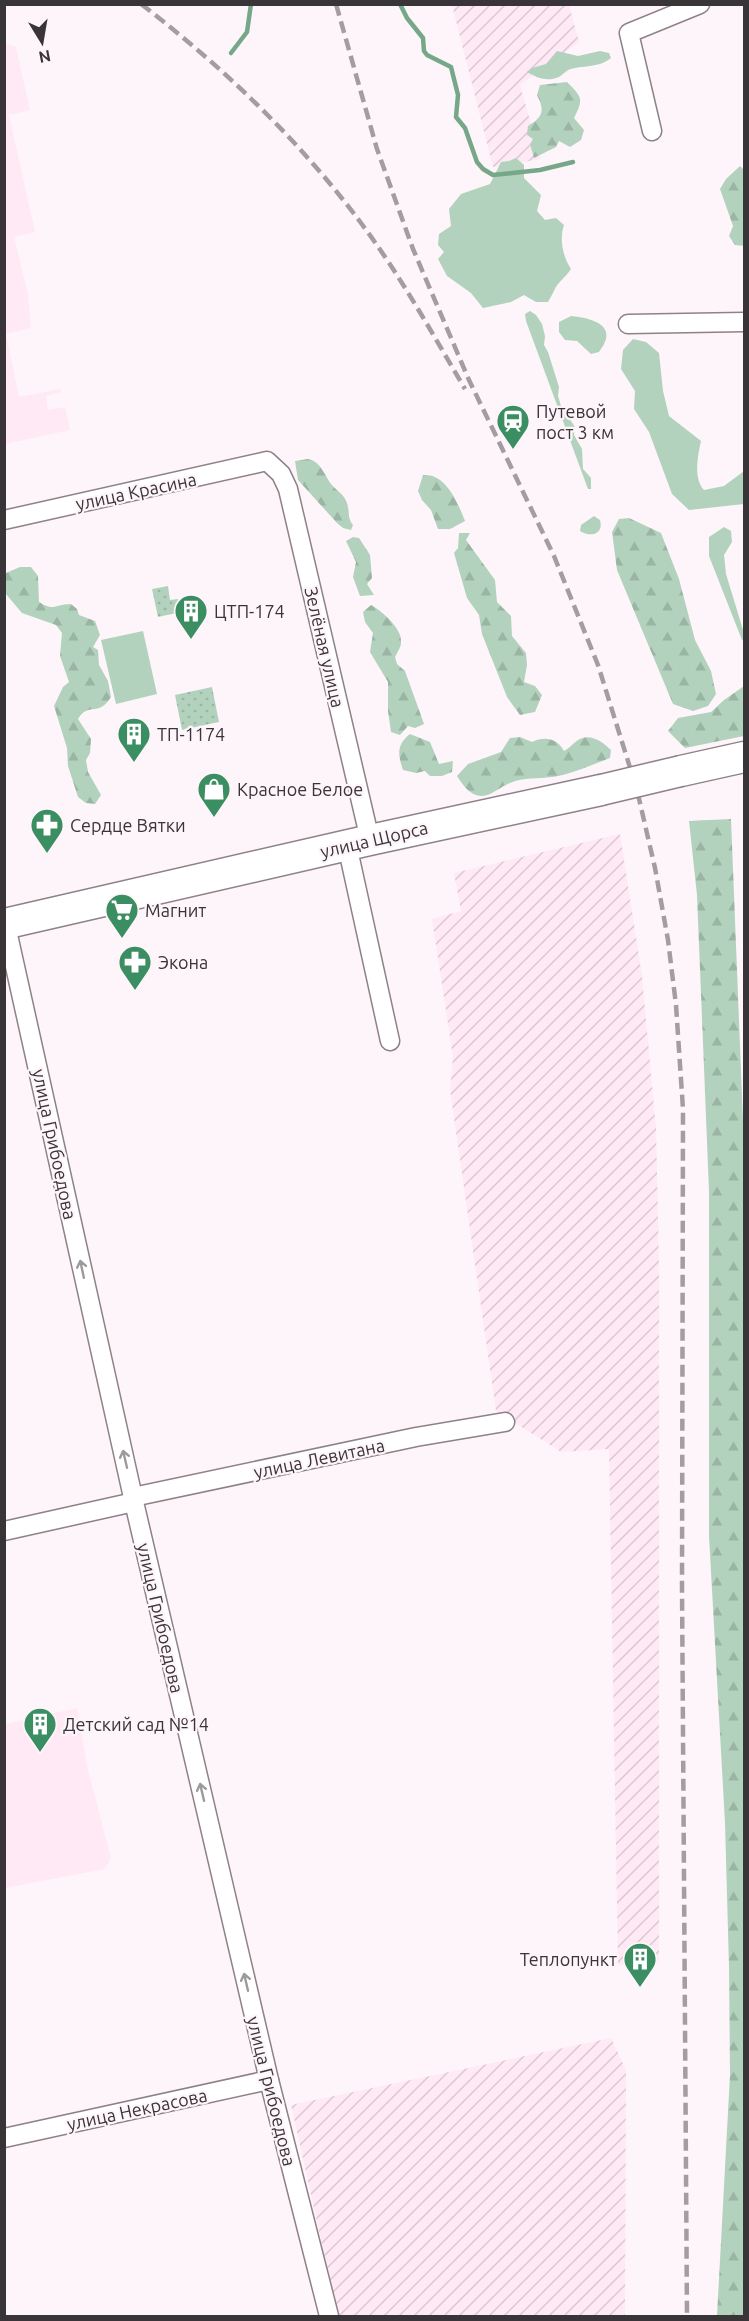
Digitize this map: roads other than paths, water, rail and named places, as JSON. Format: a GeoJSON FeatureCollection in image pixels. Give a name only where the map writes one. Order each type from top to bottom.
{"type":"FeatureCollection","features":[{"type":"Feature","properties":{"kind":"main road","name":"улица Щорса"},"geometry":{"type":"LineString","coordinates":[[5,921],[744,757]]}},
{"type":"Feature","properties":{"kind":"street"},"geometry":{"type":"LineString","coordinates":[[652,131],[629,33],[700,4]]}},
{"type":"Feature","properties":{"kind":"street"},"geometry":{"type":"LineString","coordinates":[[628,324],[744,322]]}},
{"type":"Feature","properties":{"kind":"street","name":"улица Красина"},"geometry":{"type":"LineString","coordinates":[[4,520],[267,462]]}},
{"type":"Feature","properties":{"kind":"street","name":"Зелёная улица"},"geometry":{"type":"LineString","coordinates":[[267,462],[281,474],[288,489],[358,843],[390,1041]]}},
{"type":"Feature","properties":{"kind":"street","name":"улица Грибоедова"},"geometry":{"type":"LineString","coordinates":[[5,921],[134,1500],[269,2080],[329,2316]]}},
{"type":"Feature","properties":{"kind":"street","name":"улица Левитана"},"geometry":{"type":"LineString","coordinates":[[4,1531],[416,1437],[505,1422]]}},
{"type":"Feature","properties":{"kind":"street","name":"улица Некрасова"},"geometry":{"type":"LineString","coordinates":[[4,2138],[269,2080]]}},
{"type":"Feature","properties":{"kind":"waterway"},"geometry":{"type":"LineString","coordinates":[[231,53],[247,32],[251,4]]}},
{"type":"Feature","properties":{"kind":"waterway"},"geometry":{"type":"LineString","coordinates":[[400,4],[407,18],[423,38],[424,51],[427,55],[451,67],[458,95],[456,117],[465,128],[477,162],[483,169],[493,175],[540,170],[573,162]]}},
{"type":"Feature","properties":{"kind":"railway"},"geometry":{"type":"LineString","coordinates":[[141,4],[230,79],[286,134],[337,192],[389,263],[465,389]]}},
{"type":"Feature","properties":{"kind":"railway"},"geometry":{"type":"LineString","coordinates":[[336,4],[377,149],[413,249],[469,380],[554,556],[598,665],[637,790],[655,868],[668,940],[676,1005],[683,1109],[682,1586],[687,2316]]}},
{"type":"Feature","properties":{"kind":"place","name":"Путевой пост 3 км"},"geometry":{"type":"Point","coordinates":[513,450]}},
{"type":"Feature","properties":{"kind":"place","name":"ЦТП-174"},"geometry":{"type":"Point","coordinates":[191,640]}},
{"type":"Feature","properties":{"kind":"place","name":"ТП-1174"},"geometry":{"type":"Point","coordinates":[134,763]}},
{"type":"Feature","properties":{"kind":"place","name":"Красное Белое"},"geometry":{"type":"Point","coordinates":[214,818]}},
{"type":"Feature","properties":{"kind":"place","name":"Сердце Вятки"},"geometry":{"type":"Point","coordinates":[47,854]}},
{"type":"Feature","properties":{"kind":"place","name":"Магнит"},"geometry":{"type":"Point","coordinates":[122,939]}},
{"type":"Feature","properties":{"kind":"place","name":"Экона"},"geometry":{"type":"Point","coordinates":[135,991]}},
{"type":"Feature","properties":{"kind":"place","name":"Детский сад №14"},"geometry":{"type":"Point","coordinates":[40,1753]}},
{"type":"Feature","properties":{"kind":"place","name":"Теплопункт"},"geometry":{"type":"Point","coordinates":[640,1988]}}]}
